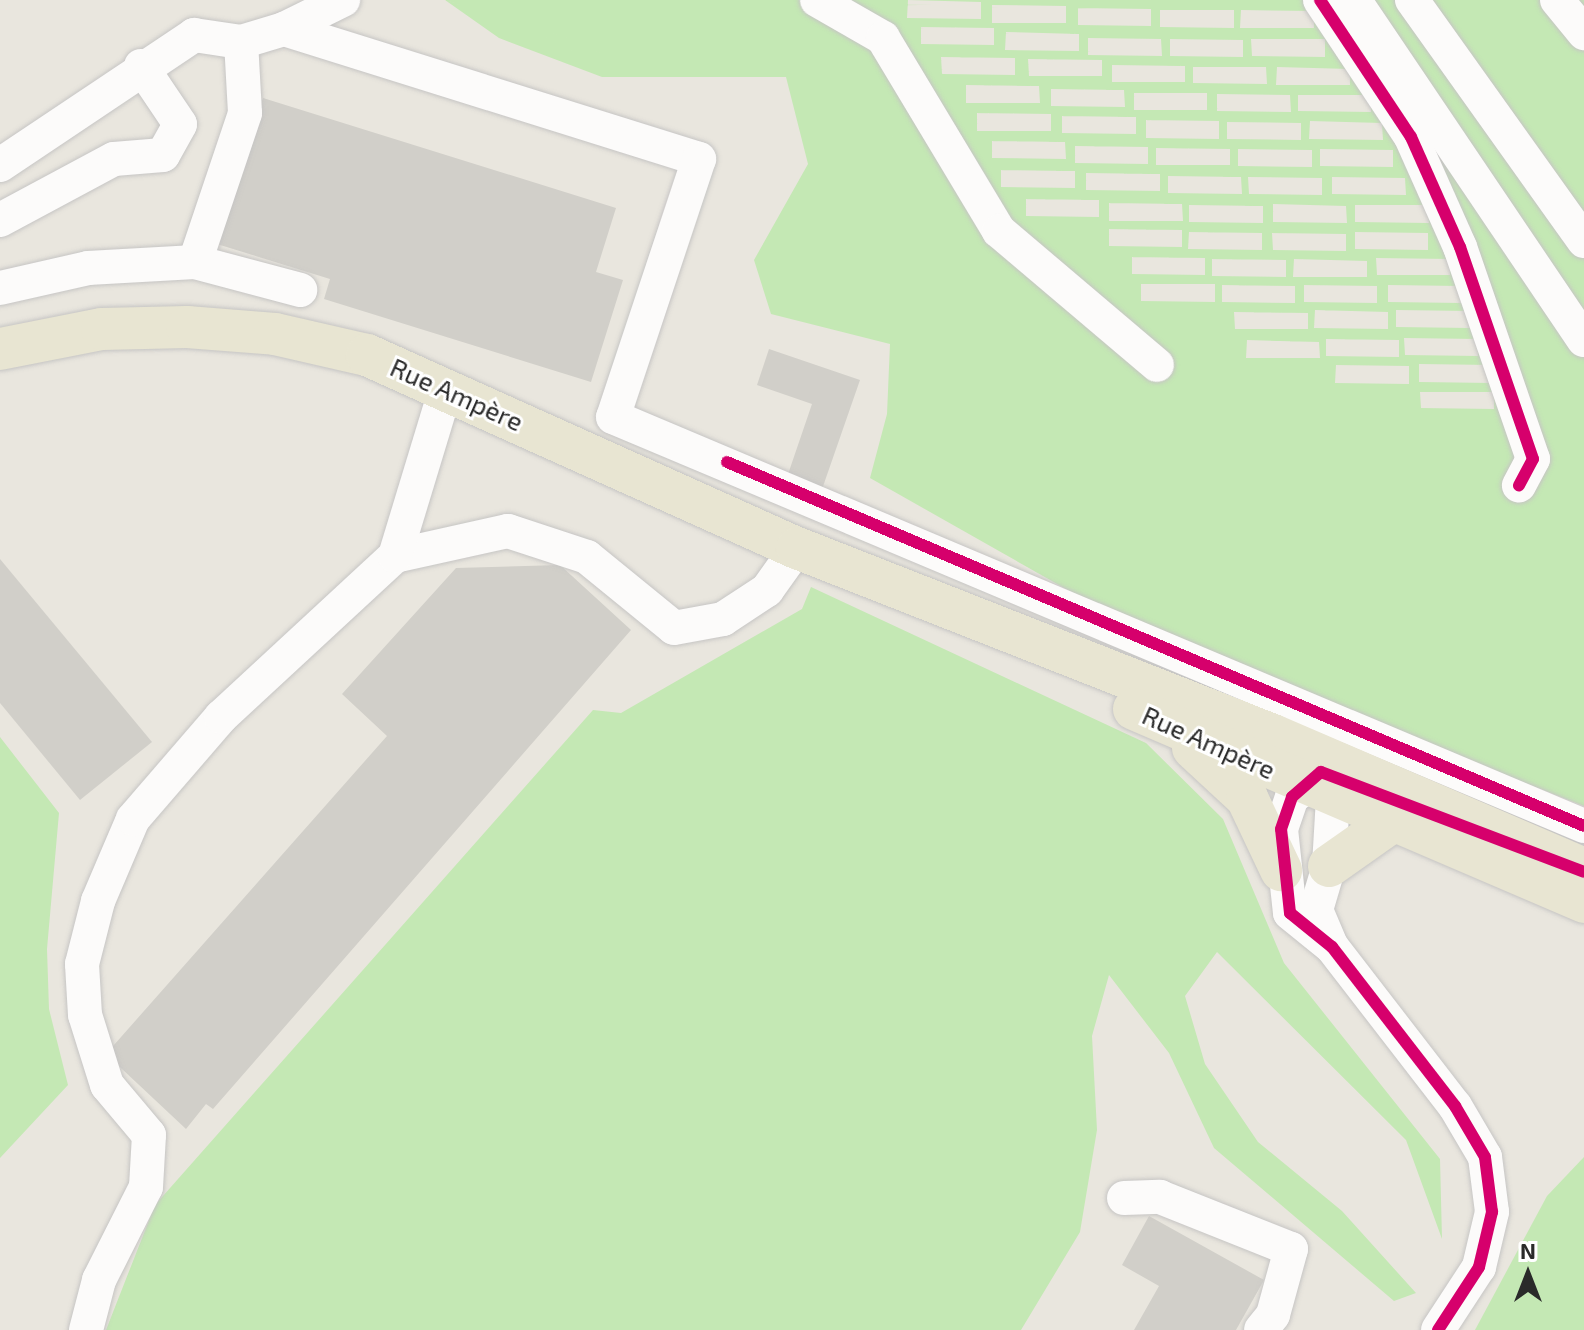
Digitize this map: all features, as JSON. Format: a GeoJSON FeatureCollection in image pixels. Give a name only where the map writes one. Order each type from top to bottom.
{"type":"FeatureCollection","features":[{"type":"Feature","properties":{"kind":"main road","name":"Rue Ampère"},"geometry":{"type":"LineString","coordinates":[[0,349],[102,329],[275,334],[367,355],[797,548],[1273,735],[1584,870]]}},
{"type":"Feature","properties":{"kind":"main road","name":"Rue Ampère"},"geometry":{"type":"LineString","coordinates":[[887,585],[938,622],[1150,716],[1319,784],[1393,821],[1584,902]]}},
{"type":"Feature","properties":{"kind":"main road"},"geometry":{"type":"LineString","coordinates":[[1150,716],[1247,798],[1281,870]]}},
{"type":"Feature","properties":{"kind":"main road"},"geometry":{"type":"LineString","coordinates":[[1329,866],[1393,821]]}},
{"type":"Feature","properties":{"kind":"street"},"geometry":{"type":"LineString","coordinates":[[0,165],[141,66],[194,35],[241,42],[284,29],[343,0]]}},
{"type":"Feature","properties":{"kind":"street"},"geometry":{"type":"LineString","coordinates":[[817,0],[883,38],[999,231],[1157,365]]}},
{"type":"Feature","properties":{"kind":"street"},"geometry":{"type":"LineString","coordinates":[[1320,0],[1411,137],[1460,247],[1533,459],[1519,485]]}},
{"type":"Feature","properties":{"kind":"street"},"geometry":{"type":"LineString","coordinates":[[1343,0],[1355,1],[1584,340]]}},
{"type":"Feature","properties":{"kind":"street"},"geometry":{"type":"LineString","coordinates":[[1412,0],[1584,241]]}},
{"type":"Feature","properties":{"kind":"street"},"geometry":{"type":"LineString","coordinates":[[1557,0],[1584,33]]}},
{"type":"Feature","properties":{"kind":"street"},"geometry":{"type":"LineString","coordinates":[[284,29],[699,159],[613,417],[727,462],[1584,826]]}},
{"type":"Feature","properties":{"kind":"street"},"geometry":{"type":"LineString","coordinates":[[195,262],[245,113],[241,42]]}},
{"type":"Feature","properties":{"kind":"street"},"geometry":{"type":"LineString","coordinates":[[0,220],[114,159],[163,155],[180,124],[141,66]]}},
{"type":"Feature","properties":{"kind":"street"},"geometry":{"type":"LineString","coordinates":[[0,288],[88,268],[195,262],[300,290]]}},
{"type":"Feature","properties":{"kind":"street"},"geometry":{"type":"LineString","coordinates":[[395,556],[446,388]]}},
{"type":"Feature","properties":{"kind":"street"},"geometry":{"type":"LineString","coordinates":[[86,1330],[99,1280],[146,1187],[149,1135],[107,1085],[85,1015],[82,964],[98,901],[133,819],[221,717],[395,556],[508,531],[587,557],[674,628],[723,619],[767,590],[797,548]]}},
{"type":"Feature","properties":{"kind":"street"},"geometry":{"type":"LineString","coordinates":[[1273,735],[1319,784],[1584,870]]}},
{"type":"Feature","properties":{"kind":"street"},"geometry":{"type":"LineString","coordinates":[[1319,784],[1329,866],[1316,910],[1332,947]]}},
{"type":"Feature","properties":{"kind":"street"},"geometry":{"type":"LineString","coordinates":[[1319,784],[1281,829],[1281,870],[1290,913],[1332,947],[1455,1106],[1485,1157],[1492,1212],[1479,1267],[1438,1330]]}},
{"type":"Feature","properties":{"kind":"street"},"geometry":{"type":"LineString","coordinates":[[1124,1198],[1160,1197],[1291,1249],[1273,1315],[1261,1330]]}},
{"type":"Feature","properties":{"kind":"green space"},"geometry":{"type":"Polygon","coordinates":[[[445,0],[908,0],[1584,0],[1584,806],[1149,636],[870,478],[887,414],[890,344],[771,314],[754,260],[808,164],[786,77],[602,77],[499,38],[445,0]],[[908,0],[907,18],[981,19],[981,2],[908,0]],[[992,5],[992,23],[1066,23],[1066,6],[992,5]],[[1078,8],[1078,25],[1151,26],[1151,9],[1078,8]],[[1160,10],[1160,27],[1234,28],[1234,10],[1160,10]],[[1241,10],[1240,28],[1314,28],[1314,11],[1241,10]],[[921,27],[921,44],[994,45],[994,28],[921,27]],[[1006,32],[1005,50],[1079,51],[1079,34],[1006,32]],[[1088,38],[1088,55],[1162,56],[1161,39],[1088,38]],[[1170,39],[1170,56],[1243,57],[1243,40],[1170,39]],[[1251,39],[1252,56],[1325,57],[1325,39],[1251,39]],[[941,57],[942,74],[1015,75],[1015,58],[941,57]],[[1028,59],[1029,76],[1102,76],[1102,60],[1028,59]],[[1112,65],[1112,82],[1185,82],[1185,66],[1112,65]],[[1193,67],[1193,83],[1267,84],[1266,67],[1193,67]],[[1277,67],[1276,85],[1350,85],[1350,69],[1277,67]],[[966,85],[966,103],[1040,103],[1039,86],[966,85]],[[1051,89],[1051,106],[1125,107],[1124,90],[1051,89]],[[1134,93],[1134,110],[1207,110],[1207,93],[1134,93]],[[1217,94],[1217,111],[1291,112],[1290,95],[1217,94]],[[1298,95],[1298,111],[1371,112],[1371,95],[1298,95]],[[977,113],[977,131],[1051,131],[1051,114],[977,113]],[[1062,116],[1062,133],[1136,134],[1136,117],[1062,116]],[[1146,120],[1146,138],[1219,139],[1219,121],[1146,120]],[[1310,121],[1309,139],[1383,140],[1382,123],[1310,121]],[[1227,122],[1227,139],[1301,140],[1301,123],[1227,122]],[[992,141],[992,158],[1066,159],[1065,142],[992,141]],[[1075,146],[1075,163],[1148,164],[1148,147],[1075,146]],[[1156,148],[1156,165],[1230,165],[1230,149],[1156,148]],[[1238,149],[1238,166],[1312,167],[1312,150],[1238,149]],[[1320,149],[1320,166],[1393,167],[1393,150],[1320,149]],[[1001,170],[1001,187],[1075,188],[1075,171],[1001,170]],[[1086,173],[1086,190],[1160,191],[1160,174],[1086,173]],[[1168,176],[1168,193],[1242,194],[1241,177],[1168,176]],[[1248,177],[1249,194],[1322,195],[1322,178],[1248,177]],[[1332,177],[1332,194],[1406,195],[1405,178],[1332,177]],[[1026,199],[1026,216],[1099,217],[1099,200],[1026,199]],[[1109,203],[1109,221],[1183,221],[1182,204],[1109,203]],[[1273,204],[1273,222],[1347,223],[1346,206],[1273,204]],[[1189,205],[1189,222],[1263,223],[1263,206],[1189,205]],[[1355,205],[1355,222],[1429,223],[1428,205],[1355,205]],[[1109,229],[1109,246],[1182,247],[1182,230],[1109,229]],[[1189,232],[1188,249],[1262,250],[1262,233],[1189,232]],[[1355,232],[1355,249],[1428,250],[1428,233],[1355,232]],[[1272,233],[1273,250],[1346,251],[1346,234],[1272,233]],[[1132,257],[1132,274],[1205,275],[1205,258],[1132,257]],[[1376,258],[1377,275],[1450,275],[1450,259],[1376,258]],[[1212,259],[1212,276],[1286,277],[1286,260],[1212,259]],[[1294,259],[1293,277],[1367,277],[1367,261],[1294,259]],[[1141,284],[1141,301],[1215,302],[1215,284],[1141,284]],[[1222,285],[1222,302],[1295,303],[1295,286],[1222,285]],[[1304,285],[1304,302],[1377,303],[1377,286],[1304,285]],[[1388,285],[1388,302],[1462,303],[1461,286],[1388,285]],[[1315,310],[1314,328],[1388,329],[1388,312],[1315,310]],[[1396,310],[1396,327],[1470,328],[1470,311],[1396,310]],[[1234,312],[1235,329],[1308,329],[1308,313],[1234,312]],[[1404,338],[1405,355],[1478,356],[1478,339],[1404,338]],[[1326,339],[1326,356],[1399,357],[1399,340],[1326,339]],[[1247,340],[1246,358],[1320,358],[1319,342],[1247,340]],[[1419,364],[1419,382],[1492,383],[1492,365],[1419,364]],[[1336,365],[1335,383],[1409,384],[1409,366],[1336,365]],[[1420,392],[1421,408],[1494,409],[1494,392],[1420,392]]]}},
{"type":"Feature","properties":{"kind":"green space"},"geometry":{"type":"Polygon","coordinates":[[[811,587],[1146,743],[1223,819],[1284,963],[1440,1159],[1442,1239],[1406,1140],[1217,952],[1185,996],[1205,1064],[1258,1142],[1342,1211],[1416,1293],[1394,1301],[1214,1148],[1169,1053],[1109,975],[1092,1036],[1097,1130],[1080,1232],[1021,1330],[106,1330],[155,1205],[593,710],[621,713],[802,609],[811,587]]]}},
{"type":"Feature","properties":{"kind":"green space"},"geometry":{"type":"Polygon","coordinates":[[[0,737],[59,813],[47,949],[49,1009],[68,1085],[0,1158],[0,737]]]}},
{"type":"Feature","properties":{"kind":"green space"},"geometry":{"type":"Polygon","coordinates":[[[1584,1157],[1584,1330],[1475,1330],[1547,1196],[1584,1157]]]}},
{"type":"Feature","properties":{"kind":"building"},"geometry":{"type":"Polygon","coordinates":[[[263,98],[616,208],[596,272],[623,280],[591,382],[324,299],[330,279],[217,244],[263,98]]]}},
{"type":"Feature","properties":{"kind":"building"},"geometry":{"type":"Polygon","coordinates":[[[769,349],[860,380],[820,495],[785,483],[812,404],[757,385],[769,349]]]}},
{"type":"Feature","properties":{"kind":"building"},"geometry":{"type":"Polygon","coordinates":[[[0,559],[152,742],[80,800],[0,703],[0,559]]]}},
{"type":"Feature","properties":{"kind":"building"},"geometry":{"type":"Polygon","coordinates":[[[560,565],[631,630],[213,1109],[206,1104],[186,1129],[106,1054],[387,736],[342,694],[456,568],[560,565]]]}},
{"type":"Feature","properties":{"kind":"building"},"geometry":{"type":"Polygon","coordinates":[[[1149,1216],[1264,1280],[1236,1330],[1134,1330],[1159,1286],[1122,1265],[1149,1216]]]}},
{"type":"Feature","properties":{"kind":"cycle path"},"geometry":{"type":"LineString","coordinates":[[1320,0],[1411,137],[1460,247],[1533,459],[1519,485]]}},
{"type":"Feature","properties":{"kind":"cycle path"},"geometry":{"type":"LineString","coordinates":[[727,462],[1584,826]]}},
{"type":"Feature","properties":{"kind":"cycle path"},"geometry":{"type":"LineString","coordinates":[[1438,1330],[1479,1267],[1492,1212],[1485,1157],[1455,1106],[1332,947],[1290,913],[1281,829],[1292,797],[1321,772],[1584,872]]}}]}
